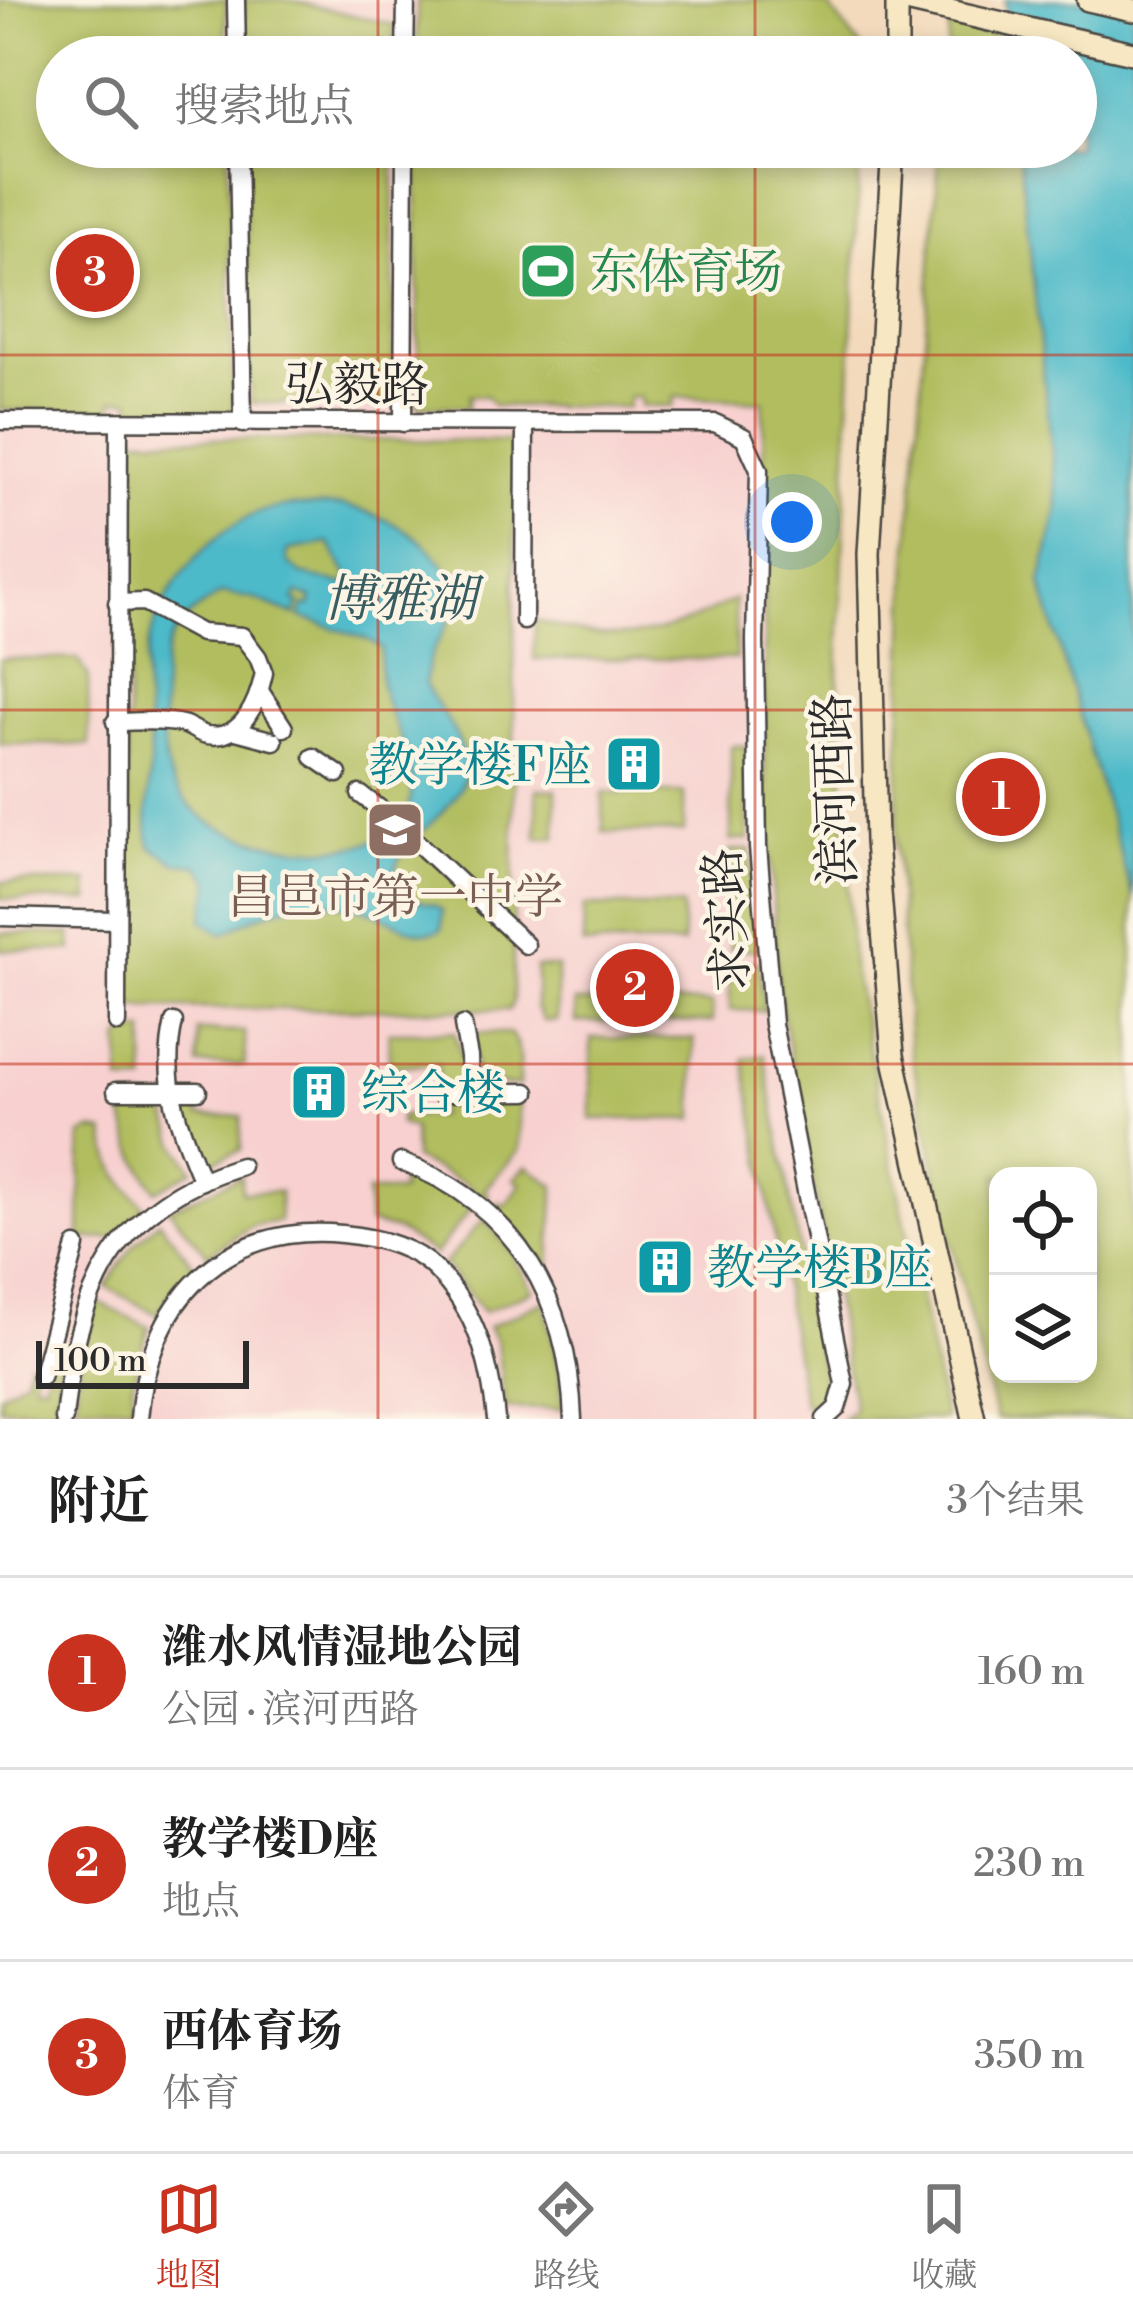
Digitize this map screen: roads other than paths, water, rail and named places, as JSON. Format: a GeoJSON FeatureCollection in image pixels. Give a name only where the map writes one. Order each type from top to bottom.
{"type":"FeatureCollection","features":[{"type":"Feature","properties":{"kind":"street"},"geometry":{"type":"LineString","coordinates":[[236,0],[236,36]]}},
{"type":"Feature","properties":{"kind":"street"},"geometry":{"type":"LineString","coordinates":[[406,0],[406,36]]}},
{"type":"Feature","properties":{"kind":"street"},"geometry":{"type":"LineString","coordinates":[[898,36],[900,0],[1058,36]]}},
{"type":"Feature","properties":{"kind":"street"},"geometry":{"type":"LineString","coordinates":[[1088,0],[1133,10]]}},
{"type":"Feature","properties":{"kind":"street"},"geometry":{"type":"LineString","coordinates":[[1097,45],[1133,53]]}},
{"type":"Feature","properties":{"kind":"street"},"geometry":{"type":"LineString","coordinates":[[238,168],[243,424]]}},
{"type":"Feature","properties":{"kind":"street"},"geometry":{"type":"LineString","coordinates":[[403,423],[405,168]]}},
{"type":"Feature","properties":{"kind":"street","name":"滨河西路"},"geometry":{"type":"LineString","coordinates":[[892,168],[869,554],[876,842],[893,1054],[974,1419]]}},
{"type":"Feature","properties":{"kind":"street","name":"弘毅路"},"geometry":{"type":"LineString","coordinates":[[0,422],[715,422]]}},
{"type":"Feature","properties":{"kind":"street","name":"求实路"},"geometry":{"type":"LineString","coordinates":[[715,422],[744,437],[759,470],[758,847],[772,1024],[844,1384],[837,1408],[825,1419]]}},
{"type":"Feature","properties":{"kind":"street"},"geometry":{"type":"LineString","coordinates":[[116,1023],[119,423]]}},
{"type":"Feature","properties":{"kind":"street"},"geometry":{"type":"LineString","coordinates":[[524,621],[525,423]]}},
{"type":"Feature","properties":{"kind":"street"},"geometry":{"type":"LineString","coordinates":[[117,603],[144,602],[201,633],[242,636],[264,673],[260,691],[236,730]]}},
{"type":"Feature","properties":{"kind":"street"},"geometry":{"type":"LineString","coordinates":[[116,722],[184,724],[201,734],[236,730],[279,735],[260,691]]}},
{"type":"Feature","properties":{"kind":"street"},"geometry":{"type":"LineString","coordinates":[[313,757],[338,774]]}},
{"type":"Feature","properties":{"kind":"street"},"geometry":{"type":"LineString","coordinates":[[360,794],[526,945]]}},
{"type":"Feature","properties":{"kind":"street"},"geometry":{"type":"LineString","coordinates":[[0,917],[115,920]]}},
{"type":"Feature","properties":{"kind":"street"},"geometry":{"type":"LineString","coordinates":[[174,1022],[169,1045],[171,1091],[179,1129],[202,1181]]}},
{"type":"Feature","properties":{"kind":"street"},"geometry":{"type":"LineString","coordinates":[[463,1025],[470,1093]]}},
{"type":"Feature","properties":{"kind":"street"},"geometry":{"type":"LineString","coordinates":[[116,1091],[198,1091]]}},
{"type":"Feature","properties":{"kind":"street"},"geometry":{"type":"LineString","coordinates":[[439,1093],[527,1092]]}},
{"type":"Feature","properties":{"kind":"street"},"geometry":{"type":"LineString","coordinates":[[401,1162],[459,1190],[483,1209],[536,1269],[568,1354],[573,1419]]}},
{"type":"Feature","properties":{"kind":"street"},"geometry":{"type":"LineString","coordinates":[[64,1419],[70,1360],[86,1301],[105,1263],[158,1207],[202,1181],[241,1166]]}},
{"type":"Feature","properties":{"kind":"street"},"geometry":{"type":"LineString","coordinates":[[139,1419],[154,1340],[208,1268],[272,1235],[320,1232],[386,1243],[434,1268],[477,1328],[488,1355],[496,1419]]}},
{"type":"Feature","properties":{"kind":"street"},"geometry":{"type":"LineString","coordinates":[[40,1377],[76,1246]]}},
{"type":"Feature","properties":{"kind":"street"},"geometry":{"type":"LineString","coordinates":[[53,1326],[78,1331]]}},
{"type":"Feature","properties":{"kind":"water"},"geometry":{"type":"Polygon","coordinates":[[[1005,0],[1133,0],[1133,897],[1041,583],[1058,507],[1021,168],[1097,168],[1097,36],[1008,36],[1005,0]]]}},
{"type":"Feature","properties":{"kind":"water","name":"博雅湖"},"geometry":{"type":"Polygon","coordinates":[[[343,506],[412,534],[439,559],[458,592],[425,683],[460,743],[465,767],[462,785],[408,846],[395,875],[405,894],[442,910],[442,929],[415,931],[362,909],[311,903],[272,910],[223,934],[203,921],[211,881],[198,865],[177,863],[151,847],[145,685],[150,640],[181,576],[232,527],[273,509],[343,506]],[[329,543],[288,550],[287,561],[301,574],[343,584],[350,579],[329,543]],[[222,593],[192,613],[168,646],[163,676],[164,753],[174,785],[205,819],[226,830],[284,846],[348,847],[375,840],[396,826],[409,805],[411,778],[381,688],[381,648],[300,617],[312,598],[297,593],[295,615],[255,599],[222,593]]]}},
{"type":"Feature","properties":{"kind":"place","name":"东体育场"},"geometry":{"type":"Point","coordinates":[548,271]}},
{"type":"Feature","properties":{"kind":"place","name":"西体育场"},"geometry":{"type":"Point","coordinates":[95,273]}},
{"type":"Feature","properties":{"kind":"place","name":"教学楼F座"},"geometry":{"type":"Point","coordinates":[634,764]}},
{"type":"Feature","properties":{"kind":"place","name":"潍水风情湿地公园"},"geometry":{"type":"Point","coordinates":[1001,797]}},
{"type":"Feature","properties":{"kind":"place","name":"昌邑市第一中学"},"geometry":{"type":"Point","coordinates":[395,830]}},
{"type":"Feature","properties":{"kind":"place","name":"教学楼D座"},"geometry":{"type":"Point","coordinates":[635,988]}},
{"type":"Feature","properties":{"kind":"place","name":"综合楼"},"geometry":{"type":"Point","coordinates":[319,1092]}},
{"type":"Feature","properties":{"kind":"place","name":"教学楼B座"},"geometry":{"type":"Point","coordinates":[665,1267]}}]}
